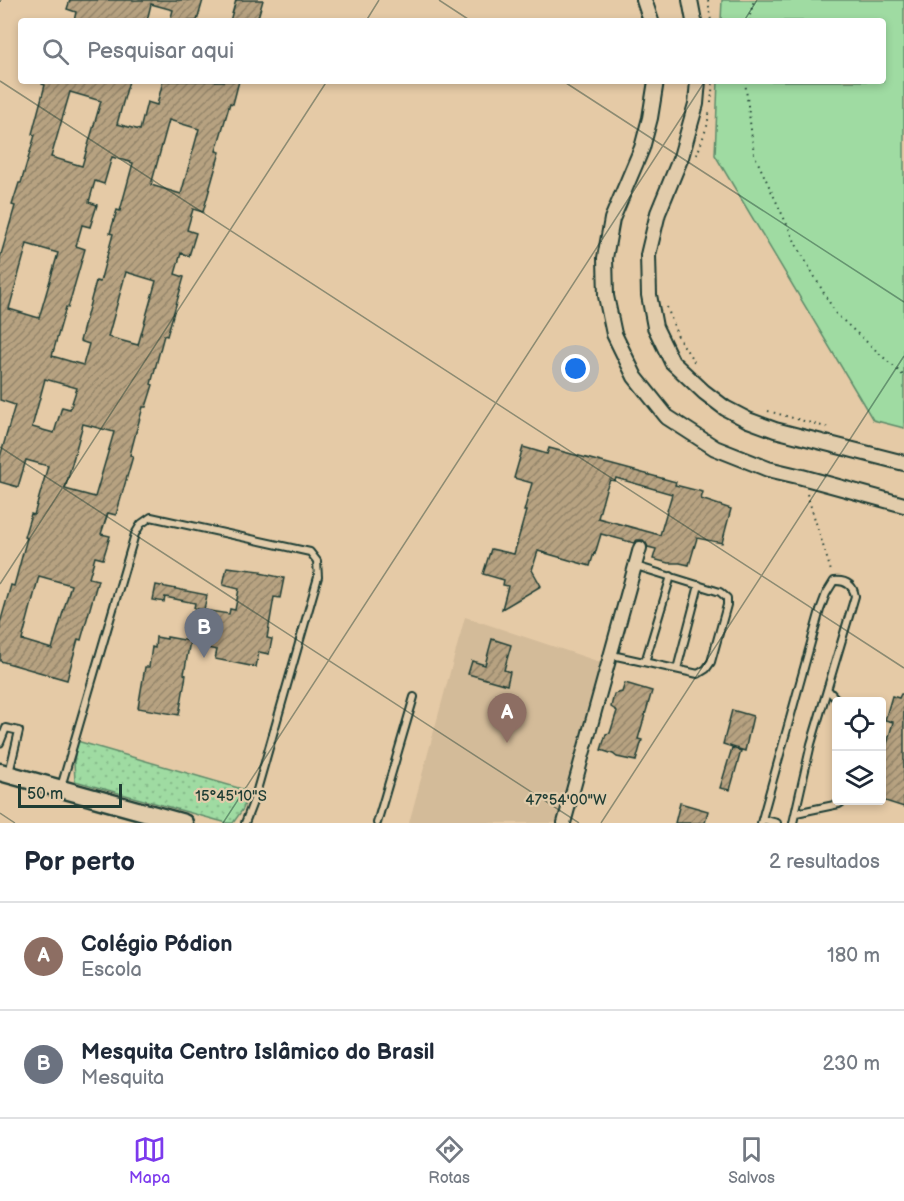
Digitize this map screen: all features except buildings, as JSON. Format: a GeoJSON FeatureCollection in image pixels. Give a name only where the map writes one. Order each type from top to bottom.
{"type":"FeatureCollection","features":[{"type":"Feature","properties":{"kind":"main road"},"geometry":{"type":"LineString","coordinates":[[5,773],[184,823]]}},
{"type":"Feature","properties":{"kind":"street"},"geometry":{"type":"LineString","coordinates":[[644,0],[650,18]]}},
{"type":"Feature","properties":{"kind":"street"},"geometry":{"type":"LineString","coordinates":[[690,0],[693,18]]}},
{"type":"Feature","properties":{"kind":"street"},"geometry":{"type":"LineString","coordinates":[[656,84],[642,148],[612,219],[605,258],[606,296],[614,334],[635,377],[667,417],[715,448],[768,469],[904,505]]}},
{"type":"Feature","properties":{"kind":"street"},"geometry":{"type":"LineString","coordinates":[[698,84],[696,104],[681,157],[658,213],[648,255],[649,295],[655,327],[672,362],[704,393],[725,408],[748,420],[775,430],[904,463]]}},
{"type":"Feature","properties":{"kind":"street"},"geometry":{"type":"LineString","coordinates":[[564,823],[640,548]]}},
{"type":"Feature","properties":{"kind":"lane"},"geometry":{"type":"LineString","coordinates":[[61,789],[135,534],[141,524],[151,517],[310,552],[317,561],[318,577],[255,797],[245,823]]}},
{"type":"Feature","properties":{"kind":"lane"},"geometry":{"type":"LineString","coordinates":[[612,655],[698,674],[711,662],[727,605],[727,598],[720,592],[636,566]]}},
{"type":"Feature","properties":{"kind":"lane"},"geometry":{"type":"LineString","coordinates":[[645,662],[671,576]]}},
{"type":"Feature","properties":{"kind":"lane"},"geometry":{"type":"LineString","coordinates":[[777,823],[761,821],[820,609],[834,581],[841,580],[854,589],[855,596],[811,744],[793,823]]}},
{"type":"Feature","properties":{"kind":"lane"},"geometry":{"type":"LineString","coordinates":[[677,669],[699,585]]}},
{"type":"Feature","properties":{"kind":"lane"},"geometry":{"type":"LineString","coordinates":[[828,690],[834,697]]}},
{"type":"Feature","properties":{"kind":"lane"},"geometry":{"type":"LineString","coordinates":[[377,823],[414,697]]}},
{"type":"Feature","properties":{"kind":"lane"},"geometry":{"type":"LineString","coordinates":[[0,743],[6,728],[19,731],[5,773]]}},
{"type":"Feature","properties":{"kind":"lane"},"geometry":{"type":"LineString","coordinates":[[796,813],[834,805]]}},
{"type":"Feature","properties":{"kind":"path"},"geometry":{"type":"LineString","coordinates":[[708,0],[711,18]]}},
{"type":"Feature","properties":{"kind":"path"},"geometry":{"type":"LineString","coordinates":[[749,18],[754,0]]}},
{"type":"Feature","properties":{"kind":"path"},"geometry":{"type":"LineString","coordinates":[[696,157],[707,126],[713,84]]}},
{"type":"Feature","properties":{"kind":"path"},"geometry":{"type":"LineString","coordinates":[[745,84],[754,154],[797,246],[836,314],[904,376]]}},
{"type":"Feature","properties":{"kind":"path"},"geometry":{"type":"LineString","coordinates":[[665,302],[678,337],[698,368]]}},
{"type":"Feature","properties":{"kind":"path"},"geometry":{"type":"LineString","coordinates":[[765,411],[828,428]]}},
{"type":"Feature","properties":{"kind":"path"},"geometry":{"type":"LineString","coordinates":[[802,477],[834,581]]}},
{"type":"Feature","properties":{"kind":"shaded area"},"geometry":{"type":"Polygon","coordinates":[[[465,617],[606,664],[562,823],[409,823],[465,617]]]}},
{"type":"Feature","properties":{"kind":"green space"},"geometry":{"type":"Polygon","coordinates":[[[722,0],[904,0],[904,428],[873,420],[715,155],[718,84],[886,84],[886,18],[721,18],[722,0]]]}},
{"type":"Feature","properties":{"kind":"green space"},"geometry":{"type":"Polygon","coordinates":[[[77,741],[249,791],[243,809],[233,823],[227,823],[75,781],[74,762],[77,741]]]}},
{"type":"Feature","properties":{"kind":"place","name":"Mesquita Centro Islâmico do Brasil"},"geometry":{"type":"Point","coordinates":[204,658]}},
{"type":"Feature","properties":{"kind":"place","name":"Colégio Pódion"},"geometry":{"type":"Point","coordinates":[507,743]}}]}
